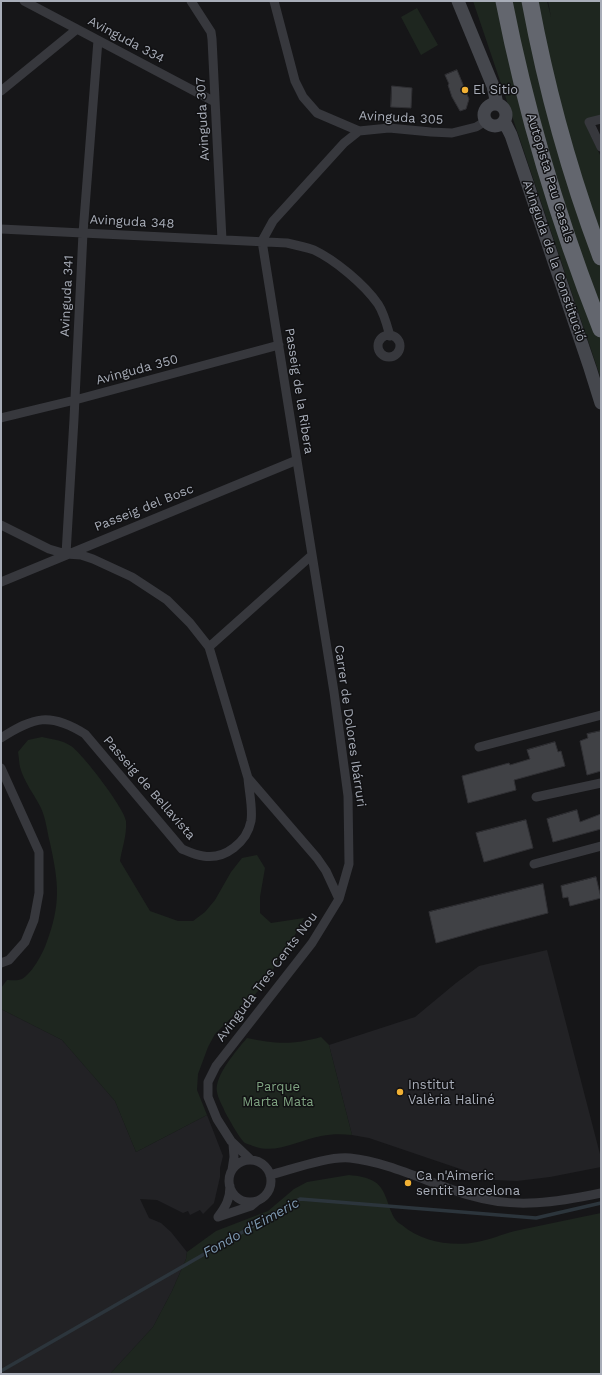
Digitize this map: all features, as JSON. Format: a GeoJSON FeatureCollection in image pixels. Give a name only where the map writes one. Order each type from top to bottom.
{"type":"FeatureCollection","features":[{"type":"Feature","properties":{"kind":"highway","name":"Autopista Pau Casals"},"geometry":{"type":"LineString","coordinates":[[504,1],[521,80],[540,153],[564,229],[601,329]]}},
{"type":"Feature","properties":{"kind":"highway","name":"Autopista Pau Casals"},"geometry":{"type":"LineString","coordinates":[[530,1],[534,23],[561,130],[601,257]]}},
{"type":"Feature","properties":{"kind":"street","name":"Avinguda 334"},"geometry":{"type":"LineString","coordinates":[[24,1],[215,102]]}},
{"type":"Feature","properties":{"kind":"street","name":"Avinguda 307"},"geometry":{"type":"LineString","coordinates":[[191,1],[211,32],[222,240]]}},
{"type":"Feature","properties":{"kind":"street","name":"Avinguda 305"},"geometry":{"type":"LineString","coordinates":[[274,1],[295,81],[303,97],[317,113],[359,131],[389,128],[452,133],[476,126],[486,120]]}},
{"type":"Feature","properties":{"kind":"street","name":"Avinguda de la Constitució"},"geometry":{"type":"LineString","coordinates":[[458,1],[486,68],[495,92],[497,104],[505,110],[506,117],[504,121],[511,135],[601,403]]}},
{"type":"Feature","properties":{"kind":"street"},"geometry":{"type":"LineString","coordinates":[[1,91],[77,29]]}},
{"type":"Feature","properties":{"kind":"street","name":"Avinguda 341"},"geometry":{"type":"LineString","coordinates":[[66,554],[75,400],[82,233],[98,40]]}},
{"type":"Feature","properties":{"kind":"street"},"geometry":{"type":"LineString","coordinates":[[497,104],[490,105],[485,110],[484,113],[486,120],[491,125],[495,126],[504,121]]}},
{"type":"Feature","properties":{"kind":"street"},"geometry":{"type":"LineString","coordinates":[[601,120],[589,122],[601,147]]}},
{"type":"Feature","properties":{"kind":"street"},"geometry":{"type":"LineString","coordinates":[[262,241],[273,221],[344,143],[359,131]]}},
{"type":"Feature","properties":{"kind":"street","name":"Avinguda 348"},"geometry":{"type":"LineString","coordinates":[[1,229],[287,242],[313,250],[335,262],[362,286],[378,304],[386,321],[390,336]]}},
{"type":"Feature","properties":{"kind":"street","name":"Passeig de la Ribera"},"geometry":{"type":"LineString","coordinates":[[262,241],[312,555]]}},
{"type":"Feature","properties":{"kind":"street","name":"Avinguda 350"},"geometry":{"type":"LineString","coordinates":[[1,418],[75,400],[279,345]]}},
{"type":"Feature","properties":{"kind":"street","name":"Passeig del Bosc"},"geometry":{"type":"LineString","coordinates":[[1,582],[297,460]]}},
{"type":"Feature","properties":{"kind":"street"},"geometry":{"type":"LineString","coordinates":[[1,525],[37,544],[66,554],[81,555],[100,562],[132,578],[168,600],[190,623],[209,646],[248,778],[317,858],[326,871],[339,899]]}},
{"type":"Feature","properties":{"kind":"street"},"geometry":{"type":"LineString","coordinates":[[209,646],[312,555]]}},
{"type":"Feature","properties":{"kind":"street","name":"Carrer de Dolores Ibárruri"},"geometry":{"type":"LineString","coordinates":[[312,555],[334,692],[348,796],[349,864],[339,899]]}},
{"type":"Feature","properties":{"kind":"street"},"geometry":{"type":"LineString","coordinates":[[479,747],[601,715]]}},
{"type":"Feature","properties":{"kind":"street","name":"Passeig de Bellavista"},"geometry":{"type":"LineString","coordinates":[[1,738],[28,723],[43,720],[61,721],[71,725],[85,734],[182,849],[192,854],[204,857],[216,856],[228,851],[242,842],[248,832],[251,820],[251,810],[248,778]]}},
{"type":"Feature","properties":{"kind":"street"},"geometry":{"type":"LineString","coordinates":[[1,768],[39,852],[39,893],[34,920],[25,942],[9,960],[1,963]]}},
{"type":"Feature","properties":{"kind":"street"},"geometry":{"type":"LineString","coordinates":[[536,797],[601,783]]}},
{"type":"Feature","properties":{"kind":"street"},"geometry":{"type":"LineString","coordinates":[[534,864],[601,846]]}},
{"type":"Feature","properties":{"kind":"street","name":"Avinguda Tres Cents Nou"},"geometry":{"type":"LineString","coordinates":[[251,1160],[233,1144],[217,1119],[208,1097],[208,1082],[216,1066],[312,943],[339,899]]}},
{"type":"Feature","properties":{"kind":"street"},"geometry":{"type":"LineString","coordinates":[[233,1144],[234,1157],[231,1177],[230,1196],[218,1217],[251,1206],[263,1197],[270,1189],[271,1182],[267,1168],[261,1163],[251,1160],[239,1163],[231,1177],[231,1189],[238,1198],[245,1201],[256,1201]]}},
{"type":"Feature","properties":{"kind":"street"},"geometry":{"type":"LineString","coordinates":[[270,1175],[330,1160],[349,1158],[371,1162],[473,1197],[498,1202],[525,1204],[555,1202],[601,1193]]}},
{"type":"Feature","properties":{"kind":"shaded area"},"geometry":{"type":"Polygon","coordinates":[[[547,950],[601,1158],[601,1167],[550,1177],[517,1181],[495,1180],[369,1138],[352,1135],[329,1045],[415,1017],[479,966],[547,950]]]}},
{"type":"Feature","properties":{"kind":"shaded area"},"geometry":{"type":"Polygon","coordinates":[[[1,1009],[62,1040],[115,1101],[136,1152],[207,1115],[223,1156],[214,1203],[203,1214],[200,1210],[190,1215],[188,1211],[183,1213],[157,1200],[140,1199],[149,1218],[161,1223],[171,1232],[187,1252],[186,1259],[172,1291],[153,1327],[110,1374],[1,1374],[1,1009]]]}},
{"type":"Feature","properties":{"kind":"green space"},"geometry":{"type":"Polygon","coordinates":[[[473,1],[547,1],[551,17],[548,1],[601,1],[601,119],[586,125],[601,157],[601,379],[473,1]]]}},
{"type":"Feature","properties":{"kind":"green space"},"geometry":{"type":"Polygon","coordinates":[[[417,8],[438,45],[421,55],[401,17],[417,8]]]}},
{"type":"Feature","properties":{"kind":"green space"},"geometry":{"type":"Polygon","coordinates":[[[42,737],[64,742],[71,746],[84,759],[119,805],[126,821],[125,836],[120,861],[150,911],[178,921],[193,921],[205,912],[215,900],[231,872],[242,858],[257,855],[265,868],[260,897],[260,913],[271,923],[304,918],[290,944],[258,991],[215,1034],[208,1047],[198,1074],[197,1090],[207,1115],[136,1152],[115,1101],[62,1040],[1,1009],[1,988],[7,980],[22,979],[29,973],[36,963],[51,930],[56,906],[57,883],[45,821],[41,808],[22,772],[18,752],[28,740],[42,737]]]}},
{"type":"Feature","properties":{"kind":"green space","name":"Parque Marta Mata"},"geometry":{"type":"Polygon","coordinates":[[[321,1037],[329,1045],[352,1135],[336,1134],[321,1136],[287,1146],[270,1149],[245,1143],[237,1133],[225,1112],[217,1092],[219,1078],[232,1056],[247,1038],[266,1042],[284,1043],[311,1040],[321,1037]]]}},
{"type":"Feature","properties":{"kind":"green space"},"geometry":{"type":"Polygon","coordinates":[[[349,1175],[369,1179],[379,1185],[398,1223],[418,1236],[438,1242],[458,1244],[482,1241],[515,1231],[601,1213],[601,1374],[110,1374],[153,1327],[172,1291],[186,1259],[187,1252],[216,1231],[268,1211],[294,1189],[307,1182],[349,1175]]]}},
{"type":"Feature","properties":{"kind":"building"},"geometry":{"type":"Polygon","coordinates":[[[457,70],[469,99],[466,109],[460,111],[452,97],[445,75],[457,70]]]}},
{"type":"Feature","properties":{"kind":"building"},"geometry":{"type":"Polygon","coordinates":[[[392,86],[412,88],[411,108],[391,107],[392,86]]]}},
{"type":"Feature","properties":{"kind":"building"},"geometry":{"type":"Polygon","coordinates":[[[601,731],[601,771],[587,775],[580,741],[588,738],[587,734],[601,731]]]}},
{"type":"Feature","properties":{"kind":"building"},"geometry":{"type":"Polygon","coordinates":[[[555,742],[558,752],[561,751],[565,766],[514,780],[516,790],[468,803],[462,776],[509,763],[510,765],[530,759],[527,750],[555,742]]]}},
{"type":"Feature","properties":{"kind":"building"},"geometry":{"type":"Polygon","coordinates":[[[577,810],[580,822],[601,814],[601,829],[553,842],[547,819],[577,810]]]}},
{"type":"Feature","properties":{"kind":"building"},"geometry":{"type":"Polygon","coordinates":[[[526,820],[533,848],[484,862],[476,833],[526,820]]]}},
{"type":"Feature","properties":{"kind":"building"},"geometry":{"type":"Polygon","coordinates":[[[596,877],[601,898],[570,906],[568,897],[563,898],[561,886],[596,877]]]}},
{"type":"Feature","properties":{"kind":"building"},"geometry":{"type":"Polygon","coordinates":[[[543,884],[548,913],[436,943],[429,912],[543,884]]]}},
{"type":"Feature","properties":{"kind":"waterway","name":"Fondo d'Eimeric"},"geometry":{"type":"LineString","coordinates":[[1,1371],[300,1199],[536,1218],[601,1203]]}},
{"type":"Feature","properties":{"kind":"place","name":"El Sitio"},"geometry":{"type":"Point","coordinates":[465,90]}},
{"type":"Feature","properties":{"kind":"place","name":"Institut Valèria Haliné"},"geometry":{"type":"Point","coordinates":[400,1092]}},
{"type":"Feature","properties":{"kind":"place","name":"Ca n'Aimeric sentit Barcelona"},"geometry":{"type":"Point","coordinates":[408,1183]}}]}
